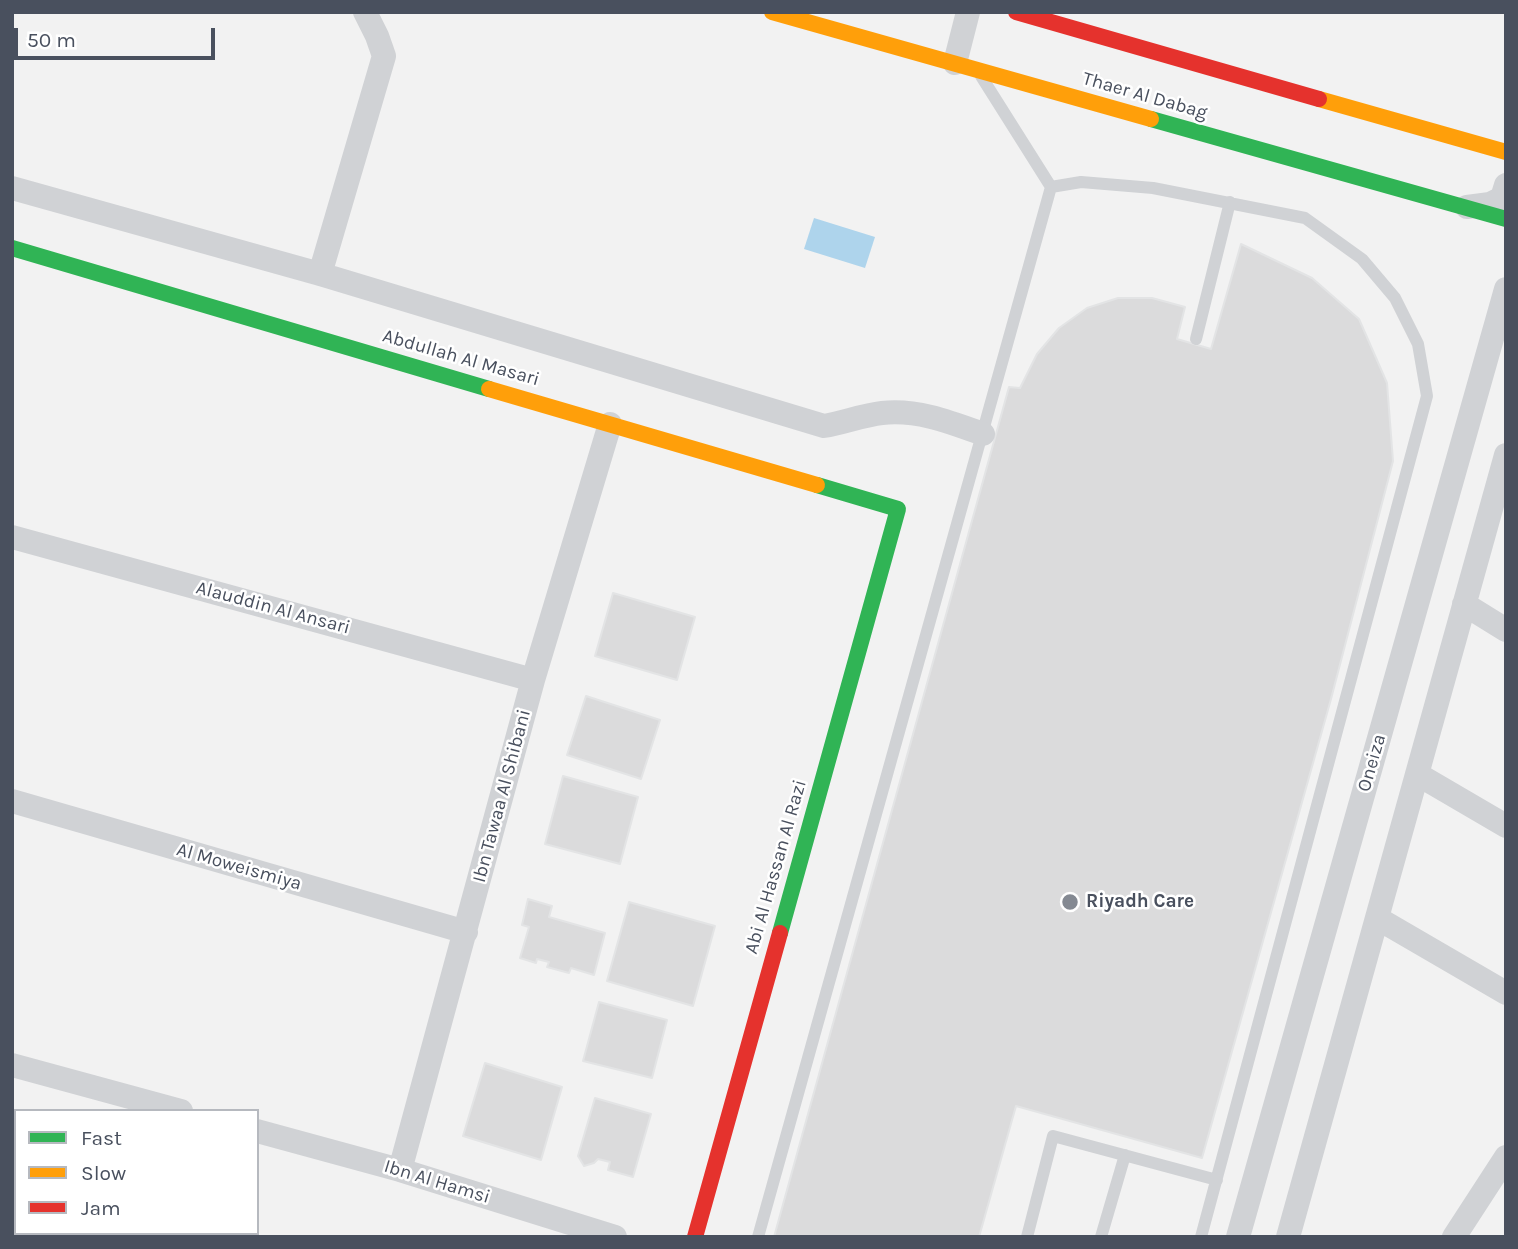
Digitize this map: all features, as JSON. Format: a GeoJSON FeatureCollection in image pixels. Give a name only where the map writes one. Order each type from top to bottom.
{"type":"FeatureCollection","features":[{"type":"Feature","properties":{"kind":"street"},"geometry":{"type":"LineString","coordinates":[[320,274],[384,56],[365,12]]}},
{"type":"Feature","properties":{"kind":"street","name":"Thaer Al Dabag"},"geometry":{"type":"LineString","coordinates":[[772,12],[1506,219]]}},
{"type":"Feature","properties":{"kind":"street"},"geometry":{"type":"LineString","coordinates":[[966,66],[968,12]]}},
{"type":"Feature","properties":{"kind":"street"},"geometry":{"type":"LineString","coordinates":[[1016,12],[1506,152]]}},
{"type":"Feature","properties":{"kind":"street"},"geometry":{"type":"LineString","coordinates":[[1478,144],[1506,178]]}},
{"type":"Feature","properties":{"kind":"street"},"geometry":{"type":"LineString","coordinates":[[1463,208],[1490,204],[1502,198],[1506,184]]}},
{"type":"Feature","properties":{"kind":"street"},"geometry":{"type":"LineString","coordinates":[[12,188],[320,274],[824,426],[881,413],[907,413],[934,417],[982,433]]}},
{"type":"Feature","properties":{"kind":"street","name":"Abdullah Al Masari"},"geometry":{"type":"LineString","coordinates":[[12,248],[898,509]]}},
{"type":"Feature","properties":{"kind":"street","name":"Oneiza"},"geometry":{"type":"LineString","coordinates":[[1238,1237],[1506,289]]}},
{"type":"Feature","properties":{"kind":"street","name":"Ibn Tawaa Al Shibani"},"geometry":{"type":"LineString","coordinates":[[400,1170],[533,680],[610,424]]}},
{"type":"Feature","properties":{"kind":"street"},"geometry":{"type":"LineString","coordinates":[[1288,1237],[1506,455]]}},
{"type":"Feature","properties":{"kind":"street","name":"Abi Al Hassan Al Razi"},"geometry":{"type":"LineString","coordinates":[[695,1237],[898,509]]}},
{"type":"Feature","properties":{"kind":"street","name":"Alauddin Al Ansari"},"geometry":{"type":"LineString","coordinates":[[12,537],[533,680]]}},
{"type":"Feature","properties":{"kind":"street"},"geometry":{"type":"LineString","coordinates":[[1464,604],[1506,630]]}},
{"type":"Feature","properties":{"kind":"street"},"geometry":{"type":"LineString","coordinates":[[1417,774],[1506,826]]}},
{"type":"Feature","properties":{"kind":"street","name":"Al Moweismiya"},"geometry":{"type":"LineString","coordinates":[[12,801],[466,932]]}},
{"type":"Feature","properties":{"kind":"street"},"geometry":{"type":"LineString","coordinates":[[1377,918],[1506,993]]}},
{"type":"Feature","properties":{"kind":"street"},"geometry":{"type":"LineString","coordinates":[[12,1065],[174,1109]]}},
{"type":"Feature","properties":{"kind":"street","name":"Ibn Al Hamsi"},"geometry":{"type":"LineString","coordinates":[[259,1132],[400,1170],[615,1237]]}},
{"type":"Feature","properties":{"kind":"street"},"geometry":{"type":"LineString","coordinates":[[1454,1237],[1502,1169]]}},
{"type":"Feature","properties":{"kind":"lane"},"geometry":{"type":"LineString","coordinates":[[966,66],[1051,187]]}},
{"type":"Feature","properties":{"kind":"lane"},"geometry":{"type":"LineString","coordinates":[[1051,187],[1081,182],[1141,187],[1305,218],[1362,259],[1395,298],[1418,344],[1427,396],[1201,1237]]}},
{"type":"Feature","properties":{"kind":"lane"},"geometry":{"type":"LineString","coordinates":[[758,1237],[1051,187]]}},
{"type":"Feature","properties":{"kind":"lane"},"geometry":{"type":"LineString","coordinates":[[1196,339],[1230,202]]}},
{"type":"Feature","properties":{"kind":"lane"},"geometry":{"type":"LineString","coordinates":[[1027,1237],[1054,1136],[1217,1180]]}},
{"type":"Feature","properties":{"kind":"lane"},"geometry":{"type":"LineString","coordinates":[[1101,1237],[1125,1155]]}},
{"type":"Feature","properties":{"kind":"water"},"geometry":{"type":"Polygon","coordinates":[[[814,218],[875,237],[865,268],[804,249],[814,218]]]}},
{"type":"Feature","properties":{"kind":"building","name":"Riyadh Care"},"geometry":{"type":"Polygon","coordinates":[[[1241,244],[1312,278],[1359,319],[1387,383],[1393,461],[1331,699],[1202,1158],[1016,1106],[979,1237],[774,1237],[1009,387],[1020,388],[1037,354],[1059,328],[1087,308],[1118,298],[1152,298],[1185,307],[1177,339],[1211,349],[1241,244]]]}},
{"type":"Feature","properties":{"kind":"building"},"geometry":{"type":"Polygon","coordinates":[[[613,593],[695,617],[677,680],[595,656],[613,593]]]}},
{"type":"Feature","properties":{"kind":"building"},"geometry":{"type":"Polygon","coordinates":[[[586,696],[660,720],[641,779],[567,755],[586,696]]]}},
{"type":"Feature","properties":{"kind":"building"},"geometry":{"type":"Polygon","coordinates":[[[563,776],[638,797],[620,864],[545,844],[563,776]]]}},
{"type":"Feature","properties":{"kind":"building"},"geometry":{"type":"Polygon","coordinates":[[[528,899],[552,906],[549,917],[605,933],[594,975],[571,968],[569,973],[547,967],[549,962],[537,959],[536,963],[520,958],[529,927],[522,925],[528,899]]]}},
{"type":"Feature","properties":{"kind":"building"},"geometry":{"type":"Polygon","coordinates":[[[629,902],[715,926],[693,1006],[607,981],[629,902]]]}},
{"type":"Feature","properties":{"kind":"building"},"geometry":{"type":"Polygon","coordinates":[[[599,1002],[667,1020],[652,1078],[583,1061],[599,1002]]]}},
{"type":"Feature","properties":{"kind":"building"},"geometry":{"type":"Polygon","coordinates":[[[485,1063],[562,1087],[541,1160],[463,1136],[485,1063]]]}},
{"type":"Feature","properties":{"kind":"building"},"geometry":{"type":"Polygon","coordinates":[[[595,1098],[651,1114],[633,1177],[608,1170],[610,1162],[598,1159],[584,1166],[578,1156],[595,1098]]]}},
{"type":"Feature","properties":{"kind":"traffic: fast"},"geometry":{"type":"LineString","coordinates":[[1151,119],[1506,219]]}},
{"type":"Feature","properties":{"kind":"traffic: fast"},"geometry":{"type":"LineString","coordinates":[[12,248],[489,389]]}},
{"type":"Feature","properties":{"kind":"traffic: fast"},"geometry":{"type":"LineString","coordinates":[[780,933],[898,509],[817,485]]}},
{"type":"Feature","properties":{"kind":"traffic: slow"},"geometry":{"type":"LineString","coordinates":[[772,12],[1151,119]]}},
{"type":"Feature","properties":{"kind":"traffic: slow"},"geometry":{"type":"LineString","coordinates":[[1319,99],[1506,152]]}},
{"type":"Feature","properties":{"kind":"traffic: slow"},"geometry":{"type":"LineString","coordinates":[[489,389],[817,485]]}},
{"type":"Feature","properties":{"kind":"traffic: jam"},"geometry":{"type":"LineString","coordinates":[[1016,12],[1319,99]]}},
{"type":"Feature","properties":{"kind":"traffic: jam"},"geometry":{"type":"LineString","coordinates":[[695,1237],[780,933]]}},
{"type":"Feature","properties":{"kind":"place","name":"Riyadh Care"},"geometry":{"type":"Point","coordinates":[1070,902]}}]}
